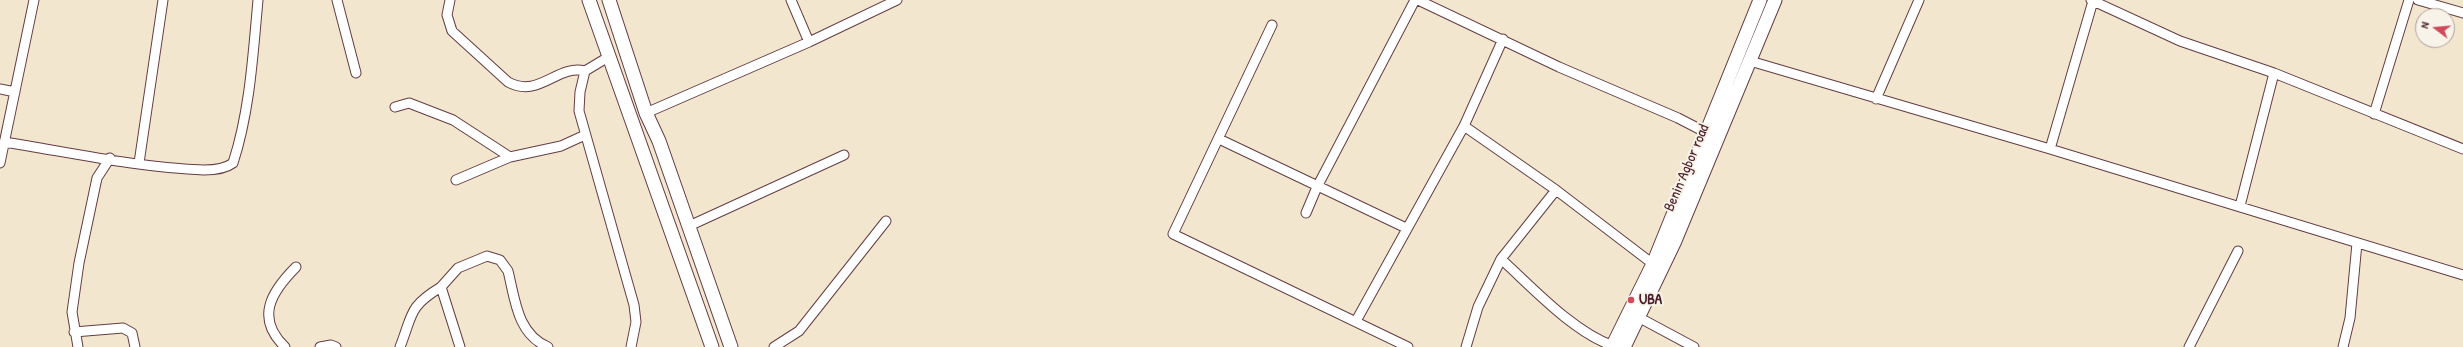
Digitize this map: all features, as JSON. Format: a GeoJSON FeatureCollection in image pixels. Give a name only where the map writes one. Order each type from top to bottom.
{"type":"FeatureCollection","features":[{"type":"Feature","properties":{"kind":"highway"},"geometry":{"type":"LineString","coordinates":[[589,0],[712,347]]}},
{"type":"Feature","properties":{"kind":"highway"},"geometry":{"type":"LineString","coordinates":[[609,0],[646,113],[659,141],[732,347]]}},
{"type":"Feature","properties":{"kind":"highway","name":"Benin Agbor road"},"geometry":{"type":"LineString","coordinates":[[1616,347],[1653,264],[1760,0]]}},
{"type":"Feature","properties":{"kind":"highway","name":"Benin Agbor road"},"geometry":{"type":"LineString","coordinates":[[1616,347],[1638,317],[1674,243],[1775,0]]}},
{"type":"Feature","properties":{"kind":"street"},"geometry":{"type":"LineString","coordinates":[[0,163],[34,0]]}},
{"type":"Feature","properties":{"kind":"street"},"geometry":{"type":"LineString","coordinates":[[139,163],[163,0]]}},
{"type":"Feature","properties":{"kind":"street"},"geometry":{"type":"LineString","coordinates":[[4,142],[139,163],[204,170],[219,169],[234,163],[249,90],[258,0]]}},
{"type":"Feature","properties":{"kind":"street"},"geometry":{"type":"LineString","coordinates":[[338,0],[356,73]]}},
{"type":"Feature","properties":{"kind":"street"},"geometry":{"type":"LineString","coordinates":[[450,0],[447,15],[452,31],[508,82],[516,86],[529,88],[570,71],[585,71],[610,56]]}},
{"type":"Feature","properties":{"kind":"street"},"geometry":{"type":"LineString","coordinates":[[791,0],[809,42]]}},
{"type":"Feature","properties":{"kind":"street"},"geometry":{"type":"LineString","coordinates":[[1306,213],[1317,187],[1415,0]]}},
{"type":"Feature","properties":{"kind":"street"},"geometry":{"type":"LineString","coordinates":[[1418,0],[1503,39],[1559,67],[1678,118],[1707,133]]}},
{"type":"Feature","properties":{"kind":"street"},"geometry":{"type":"LineString","coordinates":[[1876,99],[1919,0]]}},
{"type":"Feature","properties":{"kind":"street"},"geometry":{"type":"LineString","coordinates":[[2050,149],[2092,0],[2180,41],[2274,73],[2463,149]]}},
{"type":"Feature","properties":{"kind":"street"},"geometry":{"type":"LineString","coordinates":[[2374,114],[2409,0]]}},
{"type":"Feature","properties":{"kind":"street"},"geometry":{"type":"LineString","coordinates":[[2418,0],[2463,13]]}},
{"type":"Feature","properties":{"kind":"street"},"geometry":{"type":"LineString","coordinates":[[646,113],[809,42],[894,1]]}},
{"type":"Feature","properties":{"kind":"street"},"geometry":{"type":"LineString","coordinates":[[1272,25],[1219,140],[1173,234],[1408,347]]}},
{"type":"Feature","properties":{"kind":"street"},"geometry":{"type":"LineString","coordinates":[[1356,321],[1406,228],[1464,126],[1503,39]]}},
{"type":"Feature","properties":{"kind":"street"},"geometry":{"type":"LineString","coordinates":[[1750,61],[2240,206],[2463,275]]}},
{"type":"Feature","properties":{"kind":"street"},"geometry":{"type":"LineString","coordinates":[[585,71],[580,92],[579,111],[634,305],[636,322],[631,347]]}},
{"type":"Feature","properties":{"kind":"street"},"geometry":{"type":"LineString","coordinates":[[2240,206],[2274,73]]}},
{"type":"Feature","properties":{"kind":"street"},"geometry":{"type":"LineString","coordinates":[[0,89],[14,92]]}},
{"type":"Feature","properties":{"kind":"street"},"geometry":{"type":"LineString","coordinates":[[395,106],[409,103],[419,105],[453,120],[510,157]]}},
{"type":"Feature","properties":{"kind":"street"},"geometry":{"type":"LineString","coordinates":[[1464,126],[1556,190],[1653,264]]}},
{"type":"Feature","properties":{"kind":"street"},"geometry":{"type":"LineString","coordinates":[[456,180],[510,157],[561,146],[585,135]]}},
{"type":"Feature","properties":{"kind":"street"},"geometry":{"type":"LineString","coordinates":[[1219,140],[1406,228]]}},
{"type":"Feature","properties":{"kind":"street"},"geometry":{"type":"LineString","coordinates":[[690,226],[844,155]]}},
{"type":"Feature","properties":{"kind":"street"},"geometry":{"type":"LineString","coordinates":[[78,347],[74,332],[72,312],[79,263],[97,178],[110,158]]}},
{"type":"Feature","properties":{"kind":"street"},"geometry":{"type":"LineString","coordinates":[[1466,347],[1478,307],[1501,259],[1556,190]]}},
{"type":"Feature","properties":{"kind":"street"},"geometry":{"type":"LineString","coordinates":[[774,347],[799,331],[886,221]]}},
{"type":"Feature","properties":{"kind":"street"},"geometry":{"type":"LineString","coordinates":[[2343,347],[2350,318],[2357,243]]}},
{"type":"Feature","properties":{"kind":"street"},"geometry":{"type":"LineString","coordinates":[[2190,347],[2238,251]]}},
{"type":"Feature","properties":{"kind":"street"},"geometry":{"type":"LineString","coordinates":[[400,347],[414,308],[421,299],[440,287],[458,268],[487,256],[500,260],[508,271],[520,321],[528,334],[548,347]]}},
{"type":"Feature","properties":{"kind":"street"},"geometry":{"type":"LineString","coordinates":[[1501,259],[1562,313],[1598,341],[1616,347]]}},
{"type":"Feature","properties":{"kind":"street"},"geometry":{"type":"LineString","coordinates":[[285,347],[274,337],[268,310],[271,299],[282,281],[296,267]]}},
{"type":"Feature","properties":{"kind":"street"},"geometry":{"type":"LineString","coordinates":[[440,287],[460,347]]}},
{"type":"Feature","properties":{"kind":"street"},"geometry":{"type":"LineString","coordinates":[[1638,317],[1694,347]]}},
{"type":"Feature","properties":{"kind":"street"},"geometry":{"type":"LineString","coordinates":[[74,332],[123,328],[132,333],[135,347]]}},
{"type":"Feature","properties":{"kind":"street"},"geometry":{"type":"LineString","coordinates":[[320,347],[331,345],[336,347]]}},
{"type":"Feature","properties":{"kind":"place","name":"UBA"},"geometry":{"type":"Point","coordinates":[1631,300]}}]}
